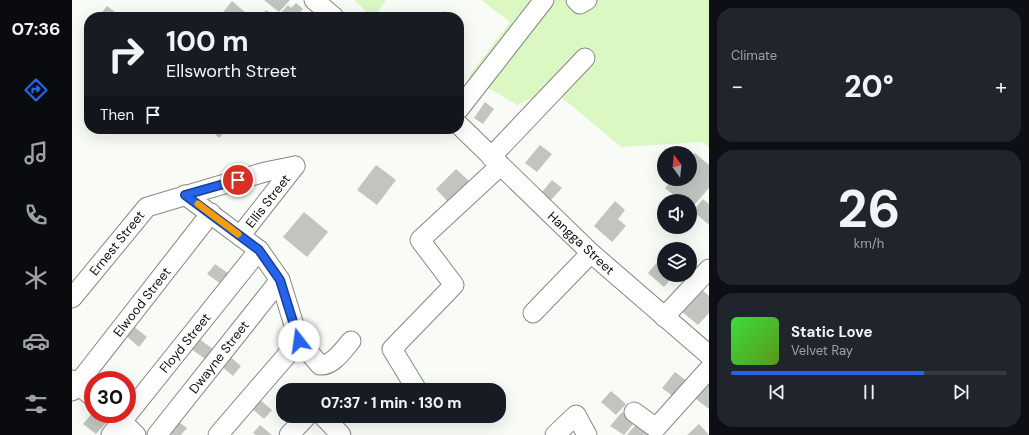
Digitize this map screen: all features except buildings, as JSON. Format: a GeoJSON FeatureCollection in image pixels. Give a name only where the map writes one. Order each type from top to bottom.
{"type":"FeatureCollection","features":[{"type":"Feature","properties":{"kind":"street"},"geometry":{"type":"LineString","coordinates":[[314,0],[328,12]]}},
{"type":"Feature","properties":{"kind":"street"},"geometry":{"type":"LineString","coordinates":[[464,103],[544,0]]}},
{"type":"Feature","properties":{"kind":"street"},"geometry":{"type":"LineString","coordinates":[[576,0],[580,4],[587,0]]}},
{"type":"Feature","properties":{"kind":"street"},"geometry":{"type":"LineString","coordinates":[[413,383],[392,349],[454,285],[420,240],[495,161],[585,58]]}},
{"type":"Feature","properties":{"kind":"street","name":"Hangga Street"},"geometry":{"type":"LineString","coordinates":[[464,130],[591,253],[709,355]]}},
{"type":"Feature","properties":{"kind":"street","name":"Ellis Street"},"geometry":{"type":"LineString","coordinates":[[185,195],[264,172],[295,166],[240,236]]}},
{"type":"Feature","properties":{"kind":"street"},"geometry":{"type":"LineString","coordinates":[[185,195],[259,250],[280,280],[299,341],[320,365],[326,365],[332,362],[351,341]]}},
{"type":"Feature","properties":{"kind":"street","name":"Ernest Street"},"geometry":{"type":"LineString","coordinates":[[72,298],[147,207],[185,195]]}},
{"type":"Feature","properties":{"kind":"street","name":"Elwood Street"},"geometry":{"type":"LineString","coordinates":[[74,385],[211,213]]}},
{"type":"Feature","properties":{"kind":"street","name":"Floyd Street"},"geometry":{"type":"LineString","coordinates":[[136,399],[259,250]]}},
{"type":"Feature","properties":{"kind":"street"},"geometry":{"type":"LineString","coordinates":[[533,314],[591,253]]}},
{"type":"Feature","properties":{"kind":"street"},"geometry":{"type":"LineString","coordinates":[[664,317],[709,269]]}},
{"type":"Feature","properties":{"kind":"street","name":"Dwayne Street"},"geometry":{"type":"LineString","coordinates":[[158,435],[280,280]]}},
{"type":"Feature","properties":{"kind":"street"},"geometry":{"type":"LineString","coordinates":[[218,435],[299,341]]}},
{"type":"Feature","properties":{"kind":"street"},"geometry":{"type":"LineString","coordinates":[[634,412],[656,428],[709,369]]}},
{"type":"Feature","properties":{"kind":"street"},"geometry":{"type":"LineString","coordinates":[[74,385],[84,391]]}},
{"type":"Feature","properties":{"kind":"street"},"geometry":{"type":"LineString","coordinates":[[556,435],[576,415],[586,435]]}},
{"type":"Feature","properties":{"kind":"street"},"geometry":{"type":"LineString","coordinates":[[116,423],[136,435]]}},
{"type":"Feature","properties":{"kind":"street"},"geometry":{"type":"LineString","coordinates":[[289,435],[300,423]]}},
{"type":"Feature","properties":{"kind":"street"},"geometry":{"type":"LineString","coordinates":[[330,423],[341,435]]}},
{"type":"Feature","properties":{"kind":"green space"},"geometry":{"type":"Polygon","coordinates":[[[354,0],[386,0],[378,12],[367,12],[354,0]]]}},
{"type":"Feature","properties":{"kind":"green space"},"geometry":{"type":"Polygon","coordinates":[[[481,0],[709,0],[709,148],[702,142],[621,147],[552,89],[517,105],[469,76],[510,22],[481,0]]]}},
{"type":"Feature","properties":{"kind":"slow traffic"},"geometry":{"type":"LineString","coordinates":[[198,204],[238,234]]}},
{"type":"Feature","properties":{"kind":"route"},"geometry":{"type":"LineString","coordinates":[[238,180],[185,195],[259,250],[280,280],[291,311],[299,341]]}}]}
